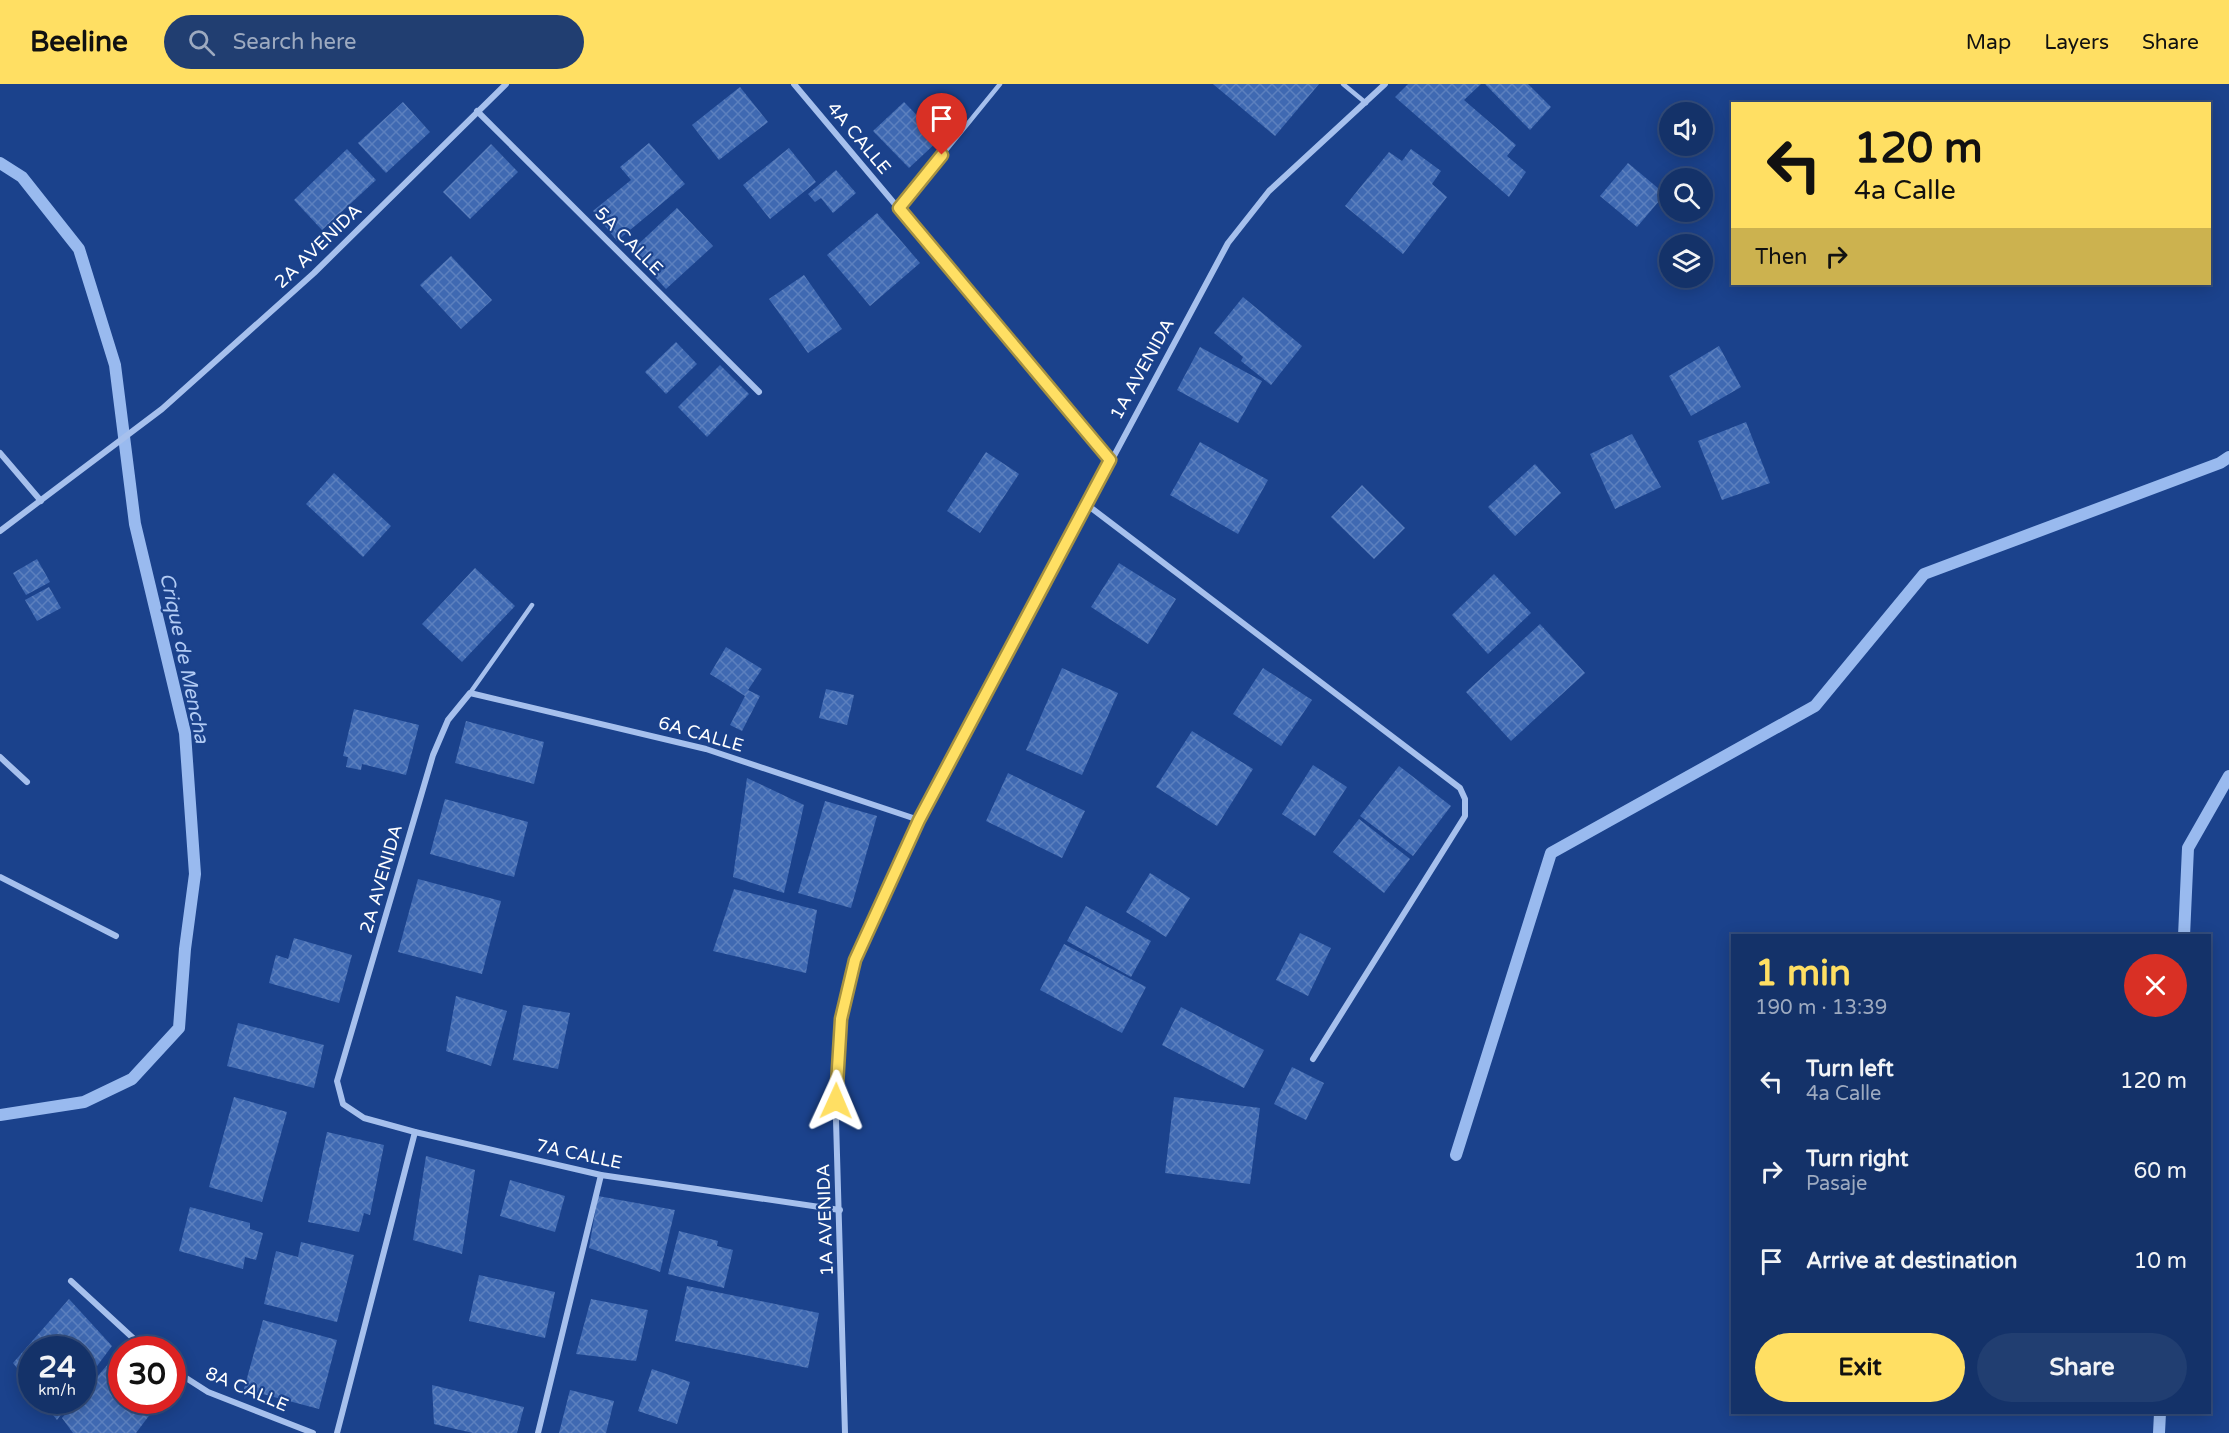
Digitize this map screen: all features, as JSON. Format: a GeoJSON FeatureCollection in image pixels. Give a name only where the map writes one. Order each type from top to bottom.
{"type":"FeatureCollection","features":[{"type":"Feature","properties":{"kind":"street","name":"2A AVENIDA"},"geometry":{"type":"LineString","coordinates":[[0,531],[145,423],[314,273],[506,84]]}},
{"type":"Feature","properties":{"kind":"street","name":"4A CALLE"},"geometry":{"type":"LineString","coordinates":[[794,84],[1110,460]]}},
{"type":"Feature","properties":{"kind":"street","name":"1A AVENIDA"},"geometry":{"type":"LineString","coordinates":[[845,1433],[836,1120],[841,1019],[855,960],[919,820],[1086,504],[1228,243],[1269,191],[1385,84]]}},
{"type":"Feature","properties":{"kind":"street","name":"5A CALLE"},"geometry":{"type":"LineString","coordinates":[[477,111],[759,392]]}},
{"type":"Feature","properties":{"kind":"street"},"geometry":{"type":"LineString","coordinates":[[0,453],[41,501]]}},
{"type":"Feature","properties":{"kind":"street"},"geometry":{"type":"LineString","coordinates":[[1086,504],[1460,788],[1465,800],[1465,816],[1313,1059]]}},
{"type":"Feature","properties":{"kind":"street","name":"2A AVENIDA"},"geometry":{"type":"LineString","coordinates":[[337,1082],[434,755],[448,720],[470,693]]}},
{"type":"Feature","properties":{"kind":"street","name":"6A CALLE"},"geometry":{"type":"LineString","coordinates":[[470,693],[706,749],[919,820]]}},
{"type":"Feature","properties":{"kind":"street"},"geometry":{"type":"LineString","coordinates":[[0,757],[27,782]]}},
{"type":"Feature","properties":{"kind":"street"},"geometry":{"type":"LineString","coordinates":[[0,877],[116,936]]}},
{"type":"Feature","properties":{"kind":"street","name":"7A CALLE"},"geometry":{"type":"LineString","coordinates":[[337,1082],[344,1104],[364,1118],[415,1132],[601,1175],[840,1209]]}},
{"type":"Feature","properties":{"kind":"street"},"geometry":{"type":"LineString","coordinates":[[337,1433],[415,1132]]}},
{"type":"Feature","properties":{"kind":"street"},"geometry":{"type":"LineString","coordinates":[[538,1433],[601,1175]]}},
{"type":"Feature","properties":{"kind":"street"},"geometry":{"type":"LineString","coordinates":[[71,1281],[131,1336]]}},
{"type":"Feature","properties":{"kind":"street","name":"8A CALLE"},"geometry":{"type":"LineString","coordinates":[[186,1378],[208,1392],[313,1433]]}},
{"type":"Feature","properties":{"kind":"lane"},"geometry":{"type":"LineString","coordinates":[[899,208],[1000,84]]}},
{"type":"Feature","properties":{"kind":"lane"},"geometry":{"type":"LineString","coordinates":[[1343,84],[1366,103]]}},
{"type":"Feature","properties":{"kind":"lane"},"geometry":{"type":"LineString","coordinates":[[470,693],[532,604]]}},
{"type":"Feature","properties":{"kind":"building"},"geometry":{"type":"Polygon","coordinates":[[[1213,84],[1319,84],[1275,136],[1213,84]]]}},
{"type":"Feature","properties":{"kind":"building"},"geometry":{"type":"Polygon","coordinates":[[[1408,84],[1481,84],[1464,100],[1516,145],[1507,156],[1526,172],[1509,197],[1395,97],[1408,84]]]}},
{"type":"Feature","properties":{"kind":"building"},"geometry":{"type":"Polygon","coordinates":[[[1485,84],[1528,84],[1551,107],[1530,130],[1485,84]]]}},
{"type":"Feature","properties":{"kind":"building"},"geometry":{"type":"Polygon","coordinates":[[[740,87],[768,122],[719,160],[692,125],[740,87]]]}},
{"type":"Feature","properties":{"kind":"building"},"geometry":{"type":"Polygon","coordinates":[[[403,102],[430,132],[386,173],[358,143],[403,102]]]}},
{"type":"Feature","properties":{"kind":"building"},"geometry":{"type":"Polygon","coordinates":[[[904,102],[940,139],[909,168],[873,131],[904,102]]]}},
{"type":"Feature","properties":{"kind":"building"},"geometry":{"type":"Polygon","coordinates":[[[649,143],[685,184],[617,241],[593,211],[631,180],[620,167],[649,143]]]}},
{"type":"Feature","properties":{"kind":"building"},"geometry":{"type":"Polygon","coordinates":[[[491,144],[518,172],[470,219],[443,192],[491,144]]]}},
{"type":"Feature","properties":{"kind":"building"},"geometry":{"type":"Polygon","coordinates":[[[789,148],[816,182],[770,219],[743,185],[789,148]]]}},
{"type":"Feature","properties":{"kind":"building"},"geometry":{"type":"Polygon","coordinates":[[[347,149],[376,180],[322,230],[294,200],[347,149]]]}},
{"type":"Feature","properties":{"kind":"building"},"geometry":{"type":"Polygon","coordinates":[[[1411,149],[1441,171],[1432,184],[1447,197],[1403,254],[1345,206],[1389,152],[1402,161],[1411,149]]]}},
{"type":"Feature","properties":{"kind":"building"},"geometry":{"type":"Polygon","coordinates":[[[1628,163],[1659,189],[1659,201],[1637,227],[1600,196],[1628,163]]]}},
{"type":"Feature","properties":{"kind":"building"},"geometry":{"type":"Polygon","coordinates":[[[836,170],[856,193],[833,213],[821,198],[815,202],[808,194],[836,170]]]}},
{"type":"Feature","properties":{"kind":"building"},"geometry":{"type":"Polygon","coordinates":[[[677,208],[713,246],[666,289],[631,251],[677,208]]]}},
{"type":"Feature","properties":{"kind":"building"},"geometry":{"type":"Polygon","coordinates":[[[877,213],[920,263],[870,306],[827,255],[877,213]]]}},
{"type":"Feature","properties":{"kind":"building"},"geometry":{"type":"Polygon","coordinates":[[[451,256],[492,300],[461,329],[420,285],[451,256]]]}},
{"type":"Feature","properties":{"kind":"building"},"geometry":{"type":"Polygon","coordinates":[[[804,275],[842,329],[808,353],[769,299],[804,275]]]}},
{"type":"Feature","properties":{"kind":"building"},"geometry":{"type":"Polygon","coordinates":[[[1243,297],[1302,346],[1271,385],[1241,361],[1243,357],[1214,333],[1243,297]]]}},
{"type":"Feature","properties":{"kind":"building"},"geometry":{"type":"Polygon","coordinates":[[[676,342],[697,364],[666,394],[645,372],[676,342]]]}},
{"type":"Feature","properties":{"kind":"building"},"geometry":{"type":"Polygon","coordinates":[[[1719,346],[1741,387],[1691,416],[1669,376],[1719,346]]]}},
{"type":"Feature","properties":{"kind":"building"},"geometry":{"type":"Polygon","coordinates":[[[1200,347],[1262,381],[1238,423],[1177,390],[1200,347]]]}},
{"type":"Feature","properties":{"kind":"building"},"geometry":{"type":"Polygon","coordinates":[[[720,365],[749,394],[707,437],[678,407],[720,365]]]}},
{"type":"Feature","properties":{"kind":"building"},"geometry":{"type":"Polygon","coordinates":[[[1746,422],[1770,483],[1722,500],[1698,441],[1746,422]]]}},
{"type":"Feature","properties":{"kind":"building"},"geometry":{"type":"Polygon","coordinates":[[[1632,434],[1661,487],[1615,509],[1590,454],[1632,434]]]}},
{"type":"Feature","properties":{"kind":"building"},"geometry":{"type":"Polygon","coordinates":[[[1200,442],[1268,480],[1238,534],[1170,495],[1200,442]]]}},
{"type":"Feature","properties":{"kind":"building"},"geometry":{"type":"Polygon","coordinates":[[[986,452],[1019,474],[980,533],[947,511],[986,452]]]}},
{"type":"Feature","properties":{"kind":"building"},"geometry":{"type":"Polygon","coordinates":[[[1535,464],[1561,493],[1515,536],[1488,507],[1535,464]]]}},
{"type":"Feature","properties":{"kind":"building"},"geometry":{"type":"Polygon","coordinates":[[[334,473],[391,526],[363,557],[306,504],[334,473]]]}},
{"type":"Feature","properties":{"kind":"building"},"geometry":{"type":"Polygon","coordinates":[[[1362,485],[1405,528],[1374,559],[1331,517],[1362,485]]]}},
{"type":"Feature","properties":{"kind":"building"},"geometry":{"type":"Polygon","coordinates":[[[37,559],[50,582],[26,595],[13,573],[37,559]]]}},
{"type":"Feature","properties":{"kind":"building"},"geometry":{"type":"Polygon","coordinates":[[[1119,563],[1176,599],[1148,644],[1091,607],[1119,563]]]}},
{"type":"Feature","properties":{"kind":"building"},"geometry":{"type":"Polygon","coordinates":[[[475,568],[515,606],[462,662],[422,624],[475,568]]]}},
{"type":"Feature","properties":{"kind":"building"},"geometry":{"type":"Polygon","coordinates":[[[1494,574],[1531,613],[1488,654],[1452,615],[1494,574]]]}},
{"type":"Feature","properties":{"kind":"building"},"geometry":{"type":"Polygon","coordinates":[[[49,587],[61,608],[37,621],[25,600],[49,587]]]}},
{"type":"Feature","properties":{"kind":"building"},"geometry":{"type":"Polygon","coordinates":[[[1540,624],[1585,673],[1511,741],[1466,692],[1540,624]]]}},
{"type":"Feature","properties":{"kind":"building"},"geometry":{"type":"Polygon","coordinates":[[[726,647],[762,669],[748,690],[760,696],[742,731],[730,725],[745,696],[710,674],[726,647]]]}},
{"type":"Feature","properties":{"kind":"building"},"geometry":{"type":"Polygon","coordinates":[[[1062,668],[1118,693],[1082,775],[1026,750],[1062,668]]]}},
{"type":"Feature","properties":{"kind":"building"},"geometry":{"type":"Polygon","coordinates":[[[1263,668],[1312,700],[1281,746],[1233,714],[1263,668]]]}},
{"type":"Feature","properties":{"kind":"building"},"geometry":{"type":"Polygon","coordinates":[[[826,689],[854,695],[847,725],[819,718],[826,689]]]}},
{"type":"Feature","properties":{"kind":"building"},"geometry":{"type":"Polygon","coordinates":[[[354,709],[419,725],[406,775],[362,764],[361,770],[346,767],[348,757],[343,756],[354,709]]]}},
{"type":"Feature","properties":{"kind":"building"},"geometry":{"type":"Polygon","coordinates":[[[466,721],[544,742],[534,784],[455,763],[466,721]]]}},
{"type":"Feature","properties":{"kind":"building"},"geometry":{"type":"Polygon","coordinates":[[[1192,731],[1253,769],[1217,826],[1156,787],[1192,731]]]}},
{"type":"Feature","properties":{"kind":"building"},"geometry":{"type":"Polygon","coordinates":[[[1313,765],[1347,787],[1315,836],[1282,814],[1313,765]]]}},
{"type":"Feature","properties":{"kind":"building"},"geometry":{"type":"Polygon","coordinates":[[[1399,766],[1451,806],[1413,856],[1360,816],[1399,766]]]}},
{"type":"Feature","properties":{"kind":"building"},"geometry":{"type":"Polygon","coordinates":[[[1008,773],[1085,811],[1062,858],[986,821],[1008,773]]]}},
{"type":"Feature","properties":{"kind":"building"},"geometry":{"type":"Polygon","coordinates":[[[747,778],[804,805],[784,893],[733,877],[747,778]]]}},
{"type":"Feature","properties":{"kind":"building"},"geometry":{"type":"Polygon","coordinates":[[[445,799],[528,822],[514,877],[430,854],[445,799]]]}},
{"type":"Feature","properties":{"kind":"building"},"geometry":{"type":"Polygon","coordinates":[[[825,801],[877,816],[851,908],[798,893],[825,801]]]}},
{"type":"Feature","properties":{"kind":"building"},"geometry":{"type":"Polygon","coordinates":[[[1359,819],[1410,859],[1384,893],[1333,852],[1359,819]]]}},
{"type":"Feature","properties":{"kind":"building"},"geometry":{"type":"Polygon","coordinates":[[[1150,873],[1190,898],[1166,937],[1126,912],[1150,873]]]}},
{"type":"Feature","properties":{"kind":"building"},"geometry":{"type":"Polygon","coordinates":[[[418,879],[501,901],[482,974],[398,952],[418,879]]]}},
{"type":"Feature","properties":{"kind":"building"},"geometry":{"type":"Polygon","coordinates":[[[734,889],[817,910],[806,973],[713,951],[734,889]]]}},
{"type":"Feature","properties":{"kind":"building"},"geometry":{"type":"Polygon","coordinates":[[[1086,906],[1151,941],[1131,977],[1067,941],[1086,906]]]}},
{"type":"Feature","properties":{"kind":"building"},"geometry":{"type":"Polygon","coordinates":[[[1300,933],[1331,948],[1308,996],[1276,980],[1300,933]]]}},
{"type":"Feature","properties":{"kind":"building"},"geometry":{"type":"Polygon","coordinates":[[[294,938],[352,955],[339,1003],[269,983],[276,955],[288,959],[294,938]]]}},
{"type":"Feature","properties":{"kind":"building"},"geometry":{"type":"Polygon","coordinates":[[[1064,944],[1146,987],[1122,1033],[1040,990],[1064,944]]]}},
{"type":"Feature","properties":{"kind":"building"},"geometry":{"type":"Polygon","coordinates":[[[456,996],[507,1011],[491,1066],[446,1051],[456,996]]]}},
{"type":"Feature","properties":{"kind":"building"},"geometry":{"type":"Polygon","coordinates":[[[523,1005],[570,1013],[558,1069],[513,1060],[523,1005]]]}},
{"type":"Feature","properties":{"kind":"building"},"geometry":{"type":"Polygon","coordinates":[[[1181,1007],[1264,1050],[1244,1088],[1162,1045],[1181,1007]]]}},
{"type":"Feature","properties":{"kind":"building"},"geometry":{"type":"Polygon","coordinates":[[[238,1023],[324,1045],[314,1088],[227,1066],[238,1023]]]}},
{"type":"Feature","properties":{"kind":"building"},"geometry":{"type":"Polygon","coordinates":[[[1292,1067],[1324,1083],[1306,1120],[1274,1104],[1292,1067]]]}},
{"type":"Feature","properties":{"kind":"building"},"geometry":{"type":"Polygon","coordinates":[[[234,1097],[287,1112],[262,1202],[209,1187],[234,1097]]]}},
{"type":"Feature","properties":{"kind":"building"},"geometry":{"type":"Polygon","coordinates":[[[1174,1097],[1260,1108],[1250,1184],[1165,1173],[1174,1097]]]}},
{"type":"Feature","properties":{"kind":"building"},"geometry":{"type":"Polygon","coordinates":[[[327,1132],[384,1145],[370,1215],[364,1213],[359,1232],[308,1222],[327,1132]]]}},
{"type":"Feature","properties":{"kind":"building"},"geometry":{"type":"Polygon","coordinates":[[[426,1156],[475,1170],[462,1254],[413,1240],[426,1156]]]}},
{"type":"Feature","properties":{"kind":"building"},"geometry":{"type":"Polygon","coordinates":[[[510,1180],[565,1196],[555,1232],[500,1216],[510,1180]]]}},
{"type":"Feature","properties":{"kind":"building"},"geometry":{"type":"Polygon","coordinates":[[[598,1196],[675,1210],[660,1272],[589,1248],[598,1196]]]}},
{"type":"Feature","properties":{"kind":"building"},"geometry":{"type":"Polygon","coordinates":[[[190,1207],[250,1223],[250,1229],[263,1233],[256,1260],[245,1257],[243,1269],[179,1251],[190,1207]]]}},
{"type":"Feature","properties":{"kind":"building"},"geometry":{"type":"Polygon","coordinates":[[[679,1231],[718,1241],[717,1246],[733,1250],[724,1288],[668,1274],[679,1231]]]}},
{"type":"Feature","properties":{"kind":"building"},"geometry":{"type":"Polygon","coordinates":[[[301,1242],[354,1255],[337,1322],[264,1304],[276,1251],[298,1257],[301,1242]]]}},
{"type":"Feature","properties":{"kind":"building"},"geometry":{"type":"Polygon","coordinates":[[[479,1275],[555,1292],[545,1338],[469,1321],[479,1275]]]}},
{"type":"Feature","properties":{"kind":"building"},"geometry":{"type":"Polygon","coordinates":[[[687,1286],[819,1313],[808,1368],[675,1341],[687,1286]]]}},
{"type":"Feature","properties":{"kind":"building"},"geometry":{"type":"Polygon","coordinates":[[[69,1299],[108,1342],[108,1351],[96,1367],[96,1336],[37,1336],[69,1299]]]}},
{"type":"Feature","properties":{"kind":"building"},"geometry":{"type":"Polygon","coordinates":[[[591,1299],[648,1310],[636,1361],[576,1354],[591,1299]]]}},
{"type":"Feature","properties":{"kind":"building"},"geometry":{"type":"Polygon","coordinates":[[[263,1320],[337,1340],[319,1409],[244,1389],[263,1320]]]}},
{"type":"Feature","properties":{"kind":"building"},"geometry":{"type":"Polygon","coordinates":[[[18,1357],[18,1369],[13,1363],[18,1357]]]}},
{"type":"Feature","properties":{"kind":"building"},"geometry":{"type":"Polygon","coordinates":[[[108,1364],[108,1414],[150,1414],[136,1433],[73,1433],[62,1418],[66,1414],[96,1414],[96,1378],[108,1364]]]}},
{"type":"Feature","properties":{"kind":"building"},"geometry":{"type":"Polygon","coordinates":[[[652,1369],[690,1382],[677,1424],[638,1411],[652,1369]]]}},
{"type":"Feature","properties":{"kind":"building"},"geometry":{"type":"Polygon","coordinates":[[[432,1385],[524,1407],[517,1433],[473,1433],[434,1424],[432,1385]]]}},
{"type":"Feature","properties":{"kind":"building"},"geometry":{"type":"Polygon","coordinates":[[[570,1390],[614,1401],[606,1433],[559,1433],[570,1390]]]}},
{"type":"Feature","properties":{"kind":"building"},"geometry":{"type":"Polygon","coordinates":[[[52,1414],[61,1414],[57,1420],[52,1414]]]}},
{"type":"Feature","properties":{"kind":"waterway","name":"Crique de Mencha"},"geometry":{"type":"LineString","coordinates":[[0,163],[22,177],[79,249],[115,365],[135,524],[185,733],[195,874],[185,949],[179,1028],[132,1079],[84,1102],[0,1115]]}},
{"type":"Feature","properties":{"kind":"waterway"},"geometry":{"type":"LineString","coordinates":[[1456,1155],[1551,853],[1815,706],[1924,574],[2220,463],[2229,457]]}},
{"type":"Feature","properties":{"kind":"waterway"},"geometry":{"type":"LineString","coordinates":[[2184,934],[2188,848],[2229,776]]}},
{"type":"Feature","properties":{"kind":"waterway"},"geometry":{"type":"LineString","coordinates":[[2159,1433],[2160,1414]]}},
{"type":"Feature","properties":{"kind":"route"},"geometry":{"type":"LineString","coordinates":[[836,1101],[837,1045],[855,960],[919,820],[1110,460],[899,208],[942,155]]}}]}
